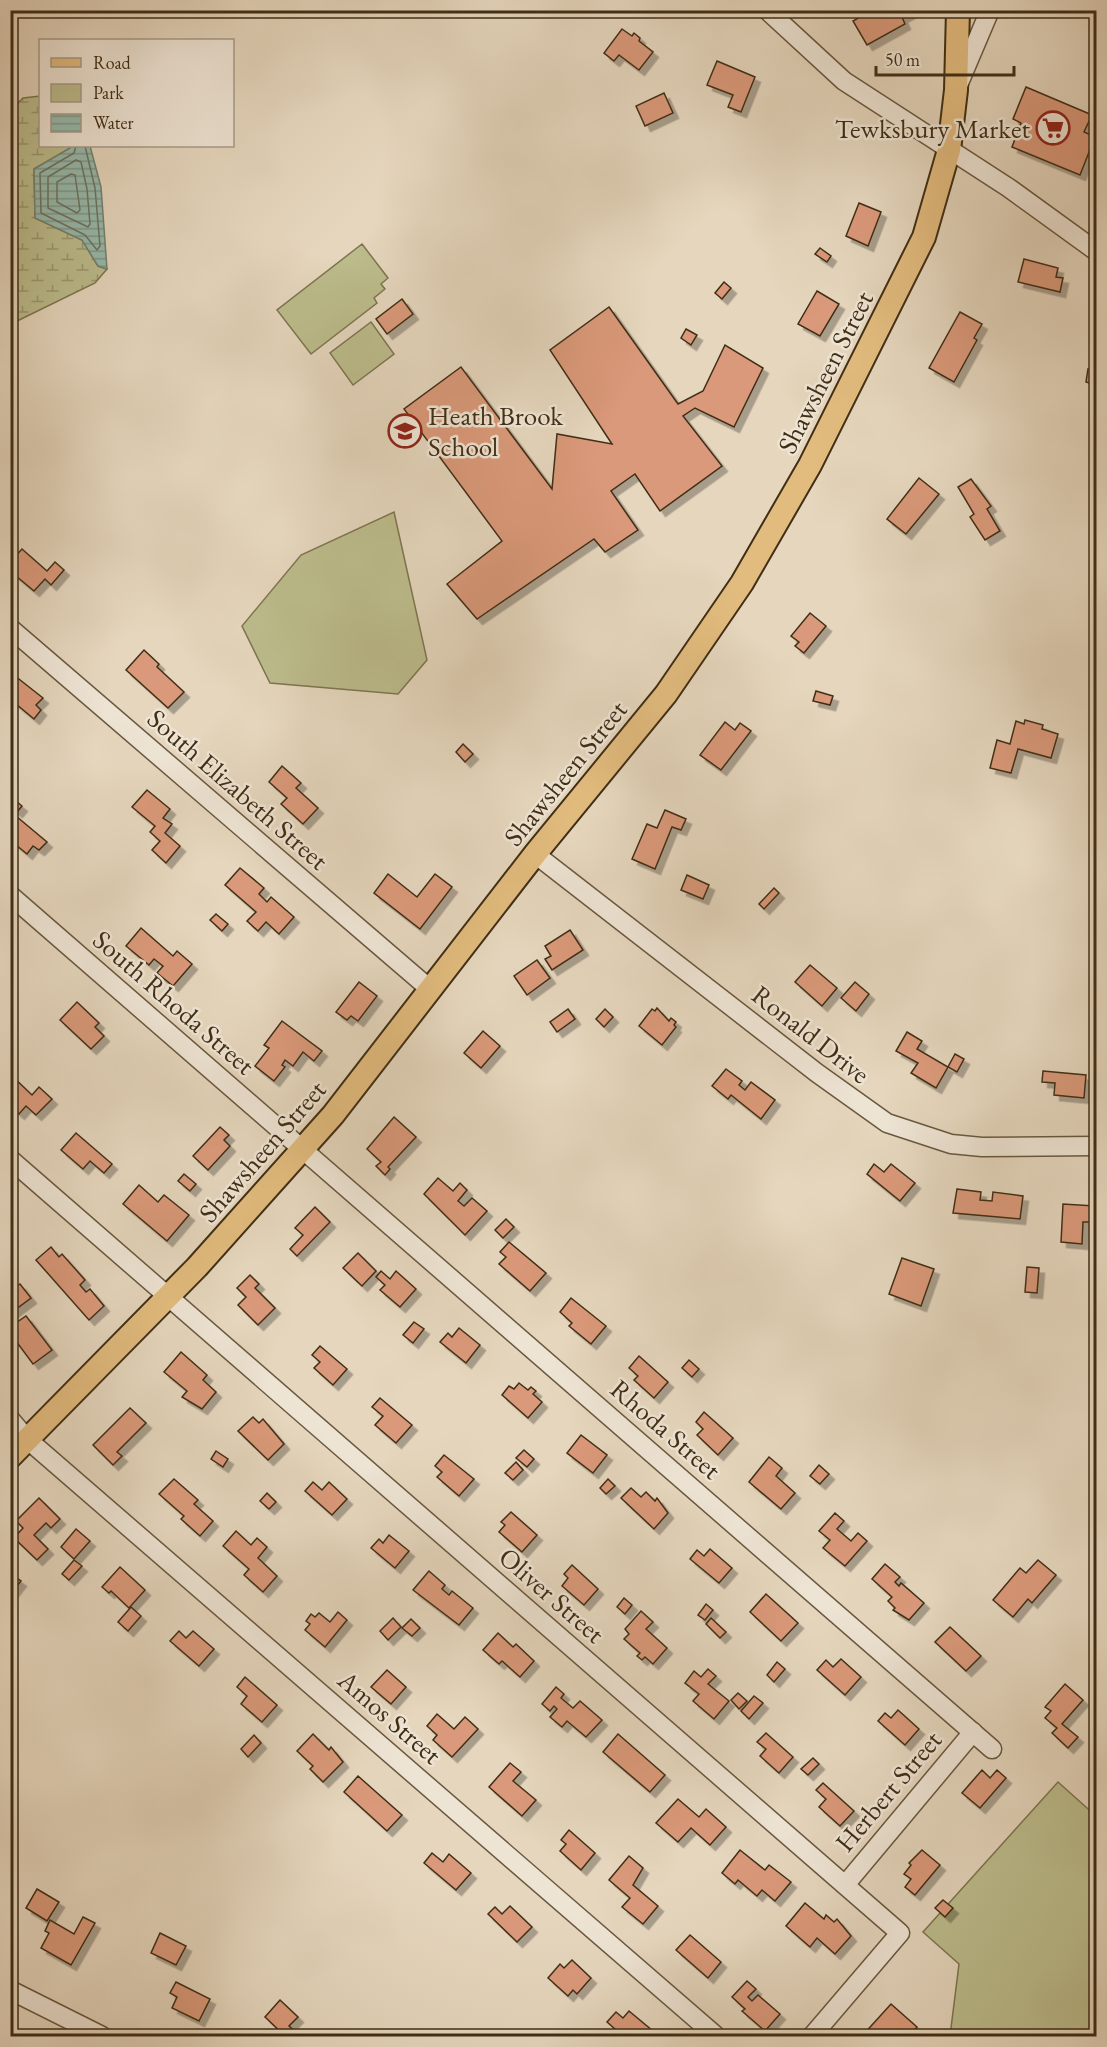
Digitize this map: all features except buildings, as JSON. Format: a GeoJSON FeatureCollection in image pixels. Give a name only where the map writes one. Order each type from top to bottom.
{"type":"FeatureCollection","features":[{"type":"Feature","properties":{"kind":"main road","name":"Shawsheen Street"},"geometry":{"type":"LineString","coordinates":[[10,1457],[168,1298],[303,1150],[353,1091],[535,854],[666,694],[758,558],[810,465],[924,237],[949,150],[956,90],[958,10]]}},
{"type":"Feature","properties":{"kind":"street"},"geometry":{"type":"LineString","coordinates":[[767,10],[844,81],[1047,214],[1096,251]]}},
{"type":"Feature","properties":{"kind":"street"},"geometry":{"type":"LineString","coordinates":[[956,90],[990,10]]}},
{"type":"Feature","properties":{"kind":"street","name":"South Elizabeth Street"},"geometry":{"type":"LineString","coordinates":[[10,628],[431,990]]}},
{"type":"Feature","properties":{"kind":"street","name":"Ronald Drive"},"geometry":{"type":"LineString","coordinates":[[535,854],[817,1073],[887,1123],[912,1133],[962,1145],[1002,1148],[1096,1146]]}},
{"type":"Feature","properties":{"kind":"street","name":"South Rhoda Street"},"geometry":{"type":"LineString","coordinates":[[10,895],[303,1150]]}},
{"type":"Feature","properties":{"kind":"street","name":"Rhoda Street"},"geometry":{"type":"LineString","coordinates":[[303,1150],[993,1749]]}},
{"type":"Feature","properties":{"kind":"street","name":"Oliver Street"},"geometry":{"type":"LineString","coordinates":[[10,1159],[96,1231],[168,1298],[900,1933],[812,2037]]}},
{"type":"Feature","properties":{"kind":"street","name":"Amos Street"},"geometry":{"type":"LineString","coordinates":[[10,1419],[27,1439],[716,2037]]}},
{"type":"Feature","properties":{"kind":"street","name":"Herbert Street"},"geometry":{"type":"LineString","coordinates":[[845,1885],[973,1732]]}},
{"type":"Feature","properties":{"kind":"street"},"geometry":{"type":"LineString","coordinates":[[10,1990],[102,2037]]}},
{"type":"Feature","properties":{"kind":"green space"},"geometry":{"type":"Polygon","coordinates":[[[39,96],[39,147],[71,148],[34,169],[35,218],[82,240],[98,266],[107,269],[95,283],[11,324],[11,110],[23,98],[39,96]]]}},
{"type":"Feature","properties":{"kind":"green space"},"geometry":{"type":"Polygon","coordinates":[[[362,244],[388,278],[381,284],[385,289],[374,298],[377,303],[311,354],[277,310],[362,244]]]}},
{"type":"Feature","properties":{"kind":"green space"},"geometry":{"type":"Polygon","coordinates":[[[371,322],[394,354],[353,385],[330,353],[371,322]]]}},
{"type":"Feature","properties":{"kind":"green space"},"geometry":{"type":"Polygon","coordinates":[[[394,512],[427,660],[398,694],[270,683],[242,626],[301,555],[394,512]]]}},
{"type":"Feature","properties":{"kind":"green space"},"geometry":{"type":"Polygon","coordinates":[[[1058,1782],[1096,1816],[1096,2036],[950,2036],[959,1964],[923,1932],[1058,1782]]]}},
{"type":"Feature","properties":{"kind":"water"},"geometry":{"type":"Polygon","coordinates":[[[90,147],[101,187],[107,269],[98,266],[82,240],[35,218],[34,169],[70,148],[90,147]]]}},
{"type":"Feature","properties":{"kind":"place","name":"Tewksbury Market"},"geometry":{"type":"Point","coordinates":[1053,128]}},
{"type":"Feature","properties":{"kind":"place","name":"Heath Brook School"},"geometry":{"type":"Point","coordinates":[405,431]}}]}
